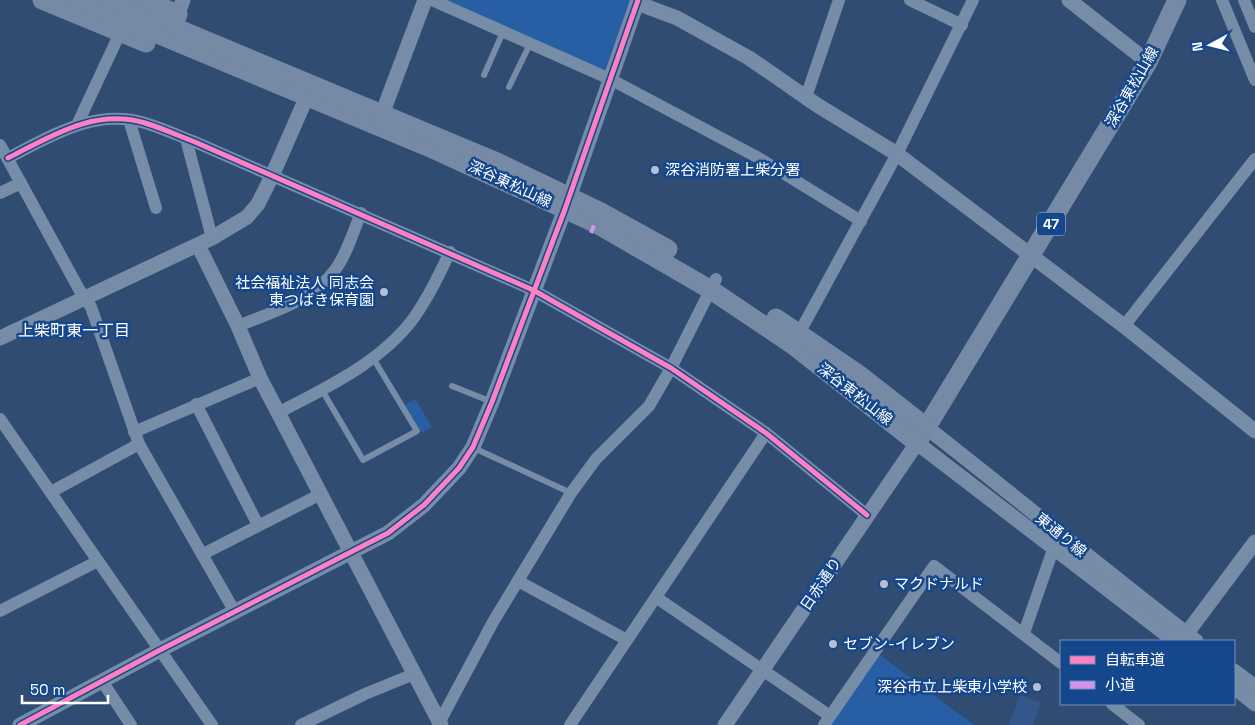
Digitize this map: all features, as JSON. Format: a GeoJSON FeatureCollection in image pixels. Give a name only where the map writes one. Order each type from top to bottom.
{"type":"FeatureCollection","features":[{"type":"Feature","properties":{"kind":"main road"},"geometry":{"type":"LineString","coordinates":[[42,0],[150,45],[196,52]]}},
{"type":"Feature","properties":{"kind":"main road","name":"深谷東松山線"},"geometry":{"type":"LineString","coordinates":[[76,0],[169,19],[196,52],[309,91],[380,120],[435,150],[567,203],[595,223],[714,284],[796,340],[922,435],[1032,257],[1148,62],[1177,0]]}},
{"type":"Feature","properties":{"kind":"main road","name":"深谷東松山線"},"geometry":{"type":"LineString","coordinates":[[109,0],[169,19],[309,91]]}},
{"type":"Feature","properties":{"kind":"main road"},"geometry":{"type":"LineString","coordinates":[[144,0],[169,19]]}},
{"type":"Feature","properties":{"kind":"street"},"geometry":{"type":"LineString","coordinates":[[380,120],[425,0]]}},
{"type":"Feature","properties":{"kind":"street"},"geometry":{"type":"LineString","coordinates":[[432,0],[610,79],[757,157],[861,222]]}},
{"type":"Feature","properties":{"kind":"street"},"geometry":{"type":"LineString","coordinates":[[806,97],[839,0]]}},
{"type":"Feature","properties":{"kind":"street"},"geometry":{"type":"LineString","coordinates":[[910,0],[962,25]]}},
{"type":"Feature","properties":{"kind":"street"},"geometry":{"type":"LineString","coordinates":[[796,340],[897,154],[962,25],[972,0]]}},
{"type":"Feature","properties":{"kind":"street"},"geometry":{"type":"LineString","coordinates":[[1069,0],[1148,62]]}},
{"type":"Feature","properties":{"kind":"street"},"geometry":{"type":"LineString","coordinates":[[1222,0],[1255,80]]}},
{"type":"Feature","properties":{"kind":"street"},"geometry":{"type":"LineString","coordinates":[[1244,0],[1255,26]]}},
{"type":"Feature","properties":{"kind":"street"},"geometry":{"type":"LineString","coordinates":[[20,725],[160,650],[388,533],[419,510],[453,475],[473,447],[492,402],[567,203],[638,1],[677,18],[748,58],[897,154],[1124,326],[1255,431]]}},
{"type":"Feature","properties":{"kind":"street"},"geometry":{"type":"LineString","coordinates":[[77,125],[120,33]]}},
{"type":"Feature","properties":{"kind":"street"},"geometry":{"type":"LineString","coordinates":[[0,338],[212,238],[246,217],[258,204],[272,176],[309,91]]}},
{"type":"Feature","properties":{"kind":"street"},"geometry":{"type":"LineString","coordinates":[[8,158],[77,125],[100,120],[129,120],[144,123],[186,139],[450,252],[533,290],[671,368],[766,433],[868,515]]}},
{"type":"Feature","properties":{"kind":"street"},"geometry":{"type":"LineString","coordinates":[[129,120],[156,208]]}},
{"type":"Feature","properties":{"kind":"street"},"geometry":{"type":"LineString","coordinates":[[186,139],[212,238]]}},
{"type":"Feature","properties":{"kind":"street"},"geometry":{"type":"LineString","coordinates":[[0,145],[91,307],[137,438],[236,612]]}},
{"type":"Feature","properties":{"kind":"street"},"geometry":{"type":"LineString","coordinates":[[1124,326],[1255,159]]}},
{"type":"Feature","properties":{"kind":"street"},"geometry":{"type":"LineString","coordinates":[[0,192],[21,183]]}},
{"type":"Feature","properties":{"kind":"street"},"geometry":{"type":"LineString","coordinates":[[238,326],[300,300],[322,285],[336,270],[361,214]]}},
{"type":"Feature","properties":{"kind":"street"},"geometry":{"type":"LineString","coordinates":[[198,244],[238,326],[260,378],[440,724]]}},
{"type":"Feature","properties":{"kind":"street"},"geometry":{"type":"LineString","coordinates":[[278,413],[322,390],[373,358],[412,320],[432,289],[450,252]]}},
{"type":"Feature","properties":{"kind":"street"},"geometry":{"type":"LineString","coordinates":[[440,724],[493,622],[572,493],[596,459],[649,406],[671,368],[714,284]]}},
{"type":"Feature","properties":{"kind":"street"},"geometry":{"type":"LineString","coordinates":[[51,492],[137,438],[196,404],[260,378]]}},
{"type":"Feature","properties":{"kind":"street"},"geometry":{"type":"LineString","coordinates":[[196,404],[258,525]]}},
{"type":"Feature","properties":{"kind":"street"},"geometry":{"type":"LineString","coordinates":[[0,420],[212,725]]}},
{"type":"Feature","properties":{"kind":"street"},"geometry":{"type":"LineString","coordinates":[[570,725],[766,433]]}},
{"type":"Feature","properties":{"kind":"street","name":"日赤通り"},"geometry":{"type":"LineString","coordinates":[[725,725],[922,435]]}},
{"type":"Feature","properties":{"kind":"street","name":"東通り線"},"geometry":{"type":"LineString","coordinates":[[922,435],[1185,640]]}},
{"type":"Feature","properties":{"kind":"street"},"geometry":{"type":"LineString","coordinates":[[203,554],[321,494]]}},
{"type":"Feature","properties":{"kind":"street"},"geometry":{"type":"LineString","coordinates":[[1024,633],[1056,540]]}},
{"type":"Feature","properties":{"kind":"street"},"geometry":{"type":"LineString","coordinates":[[1185,640],[1255,542]]}},
{"type":"Feature","properties":{"kind":"street"},"geometry":{"type":"LineString","coordinates":[[1,609],[98,561]]}},
{"type":"Feature","properties":{"kind":"street"},"geometry":{"type":"LineString","coordinates":[[657,598],[762,671],[827,721],[934,566],[1060,662]]}},
{"type":"Feature","properties":{"kind":"street"},"geometry":{"type":"LineString","coordinates":[[518,580],[627,640]]}},
{"type":"Feature","properties":{"kind":"street"},"geometry":{"type":"LineString","coordinates":[[1235,672],[1255,688]]}},
{"type":"Feature","properties":{"kind":"street"},"geometry":{"type":"LineString","coordinates":[[301,725],[321,720],[414,674]]}},
{"type":"Feature","properties":{"kind":"street"},"geometry":{"type":"LineString","coordinates":[[102,681],[131,725]]}},
{"type":"Feature","properties":{"kind":"street"},"geometry":{"type":"LineString","coordinates":[[1235,688],[1255,704]]}},
{"type":"Feature","properties":{"kind":"street"},"geometry":{"type":"LineString","coordinates":[[1113,705],[1139,725]]}},
{"type":"Feature","properties":{"kind":"lane"},"geometry":{"type":"LineString","coordinates":[[484,75],[503,32]]}},
{"type":"Feature","properties":{"kind":"lane"},"geometry":{"type":"LineString","coordinates":[[509,87],[530,44]]}},
{"type":"Feature","properties":{"kind":"lane"},"geometry":{"type":"LineString","coordinates":[[322,390],[363,460],[416,431],[373,358]]}},
{"type":"Feature","properties":{"kind":"lane"},"geometry":{"type":"LineString","coordinates":[[452,386],[492,402]]}},
{"type":"Feature","properties":{"kind":"lane"},"geometry":{"type":"LineString","coordinates":[[473,447],[572,493]]}},
{"type":"Feature","properties":{"kind":"shaded area"},"geometry":{"type":"Polygon","coordinates":[[[432,0],[638,0],[610,79],[432,0]]]}},
{"type":"Feature","properties":{"kind":"shaded area"},"geometry":{"type":"Polygon","coordinates":[[[415,399],[432,427],[422,433],[405,405],[415,399]]]}},
{"type":"Feature","properties":{"kind":"shaded area"},"geometry":{"type":"Polygon","coordinates":[[[876,652],[974,725],[826,725],[876,652]]]}},
{"type":"Feature","properties":{"kind":"shaded area"},"geometry":{"type":"Polygon","coordinates":[[[1020,695],[1041,703],[1033,725],[1009,725],[1020,695]]]}},
{"type":"Feature","properties":{"kind":"marked path"},"geometry":{"type":"LineString","coordinates":[[591,233],[595,223]]}},
{"type":"Feature","properties":{"kind":"cycle path"},"geometry":{"type":"LineString","coordinates":[[20,725],[160,650],[388,533],[424,505],[459,468],[473,447],[492,402],[565,209],[638,0]]}},
{"type":"Feature","properties":{"kind":"cycle path"},"geometry":{"type":"LineString","coordinates":[[8,158],[57,133],[91,122],[109,119],[127,119],[145,123],[195,142],[533,290],[671,368],[766,433],[867,515]]}},
{"type":"Feature","properties":{"kind":"place","name":"深谷消防署上柴分署"},"geometry":{"type":"Point","coordinates":[655,170]}},
{"type":"Feature","properties":{"kind":"place","name":"社会福祉法人 同志会 東つばき保育園"},"geometry":{"type":"Point","coordinates":[384,292]}},
{"type":"Feature","properties":{"kind":"place","name":"マクドナルド"},"geometry":{"type":"Point","coordinates":[884,584]}},
{"type":"Feature","properties":{"kind":"place","name":"セブン-イレブン"},"geometry":{"type":"Point","coordinates":[833,644]}},
{"type":"Feature","properties":{"kind":"place","name":"深谷市立上柴東小学校"},"geometry":{"type":"Point","coordinates":[1037,687]}},
{"type":"Feature","properties":{"kind":"district","name":"上柴町東一丁目"},"geometry":{"type":"Point","coordinates":[74,330]}}]}
